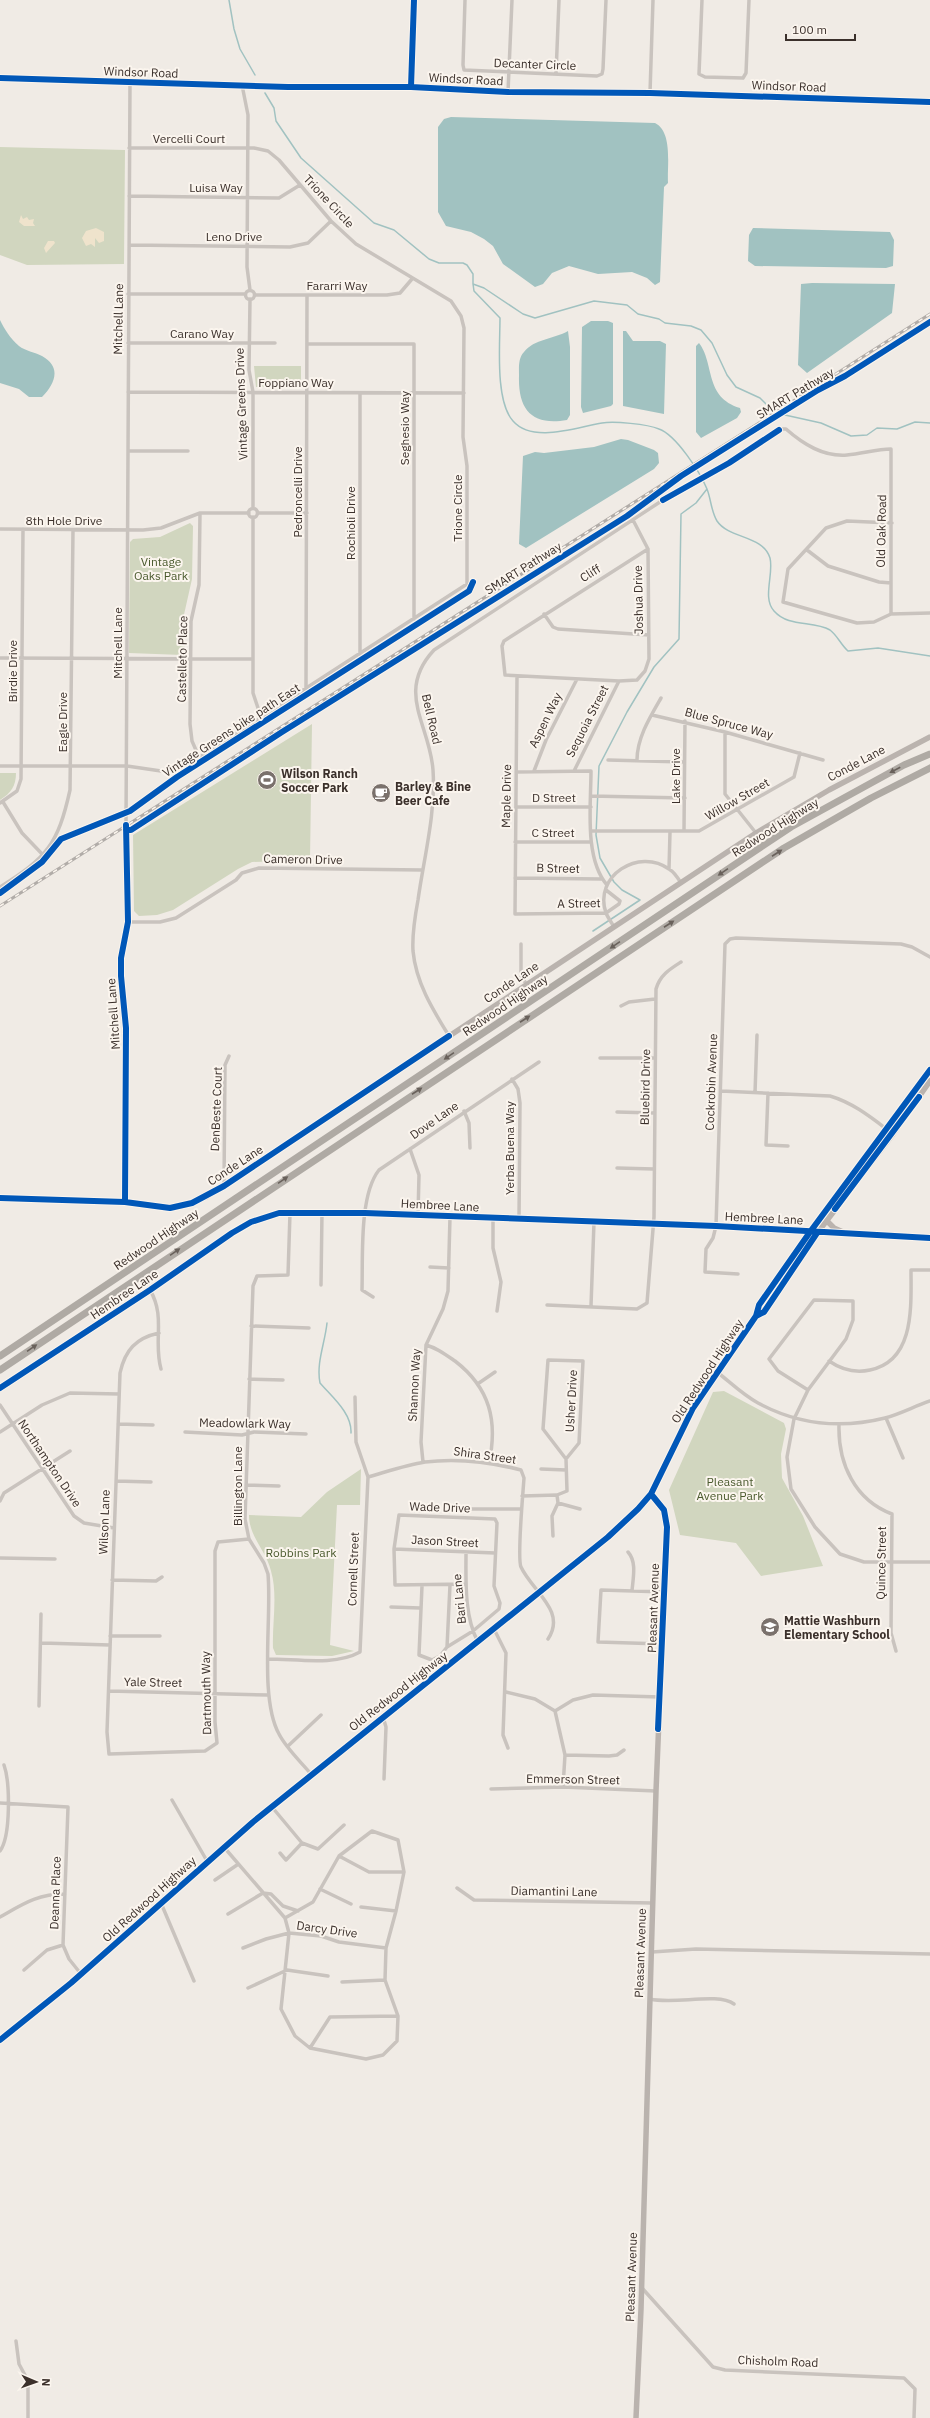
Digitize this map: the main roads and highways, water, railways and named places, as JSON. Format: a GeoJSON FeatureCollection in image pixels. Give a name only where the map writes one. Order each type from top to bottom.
{"type":"FeatureCollection","features":[{"type":"Feature","properties":{"kind":"highway","name":"Redwood Highway"},"geometry":{"type":"LineString","coordinates":[[0,1356],[791,827],[929,754]]}},
{"type":"Feature","properties":{"kind":"highway","name":"Redwood Highway"},"geometry":{"type":"LineString","coordinates":[[0,1370],[784,848],[871,798],[930,768]]}},
{"type":"Feature","properties":{"kind":"water"},"geometry":{"type":"Polygon","coordinates":[[[451,117],[655,123],[661,127],[667,141],[668,183],[664,187],[660,282],[655,285],[647,278],[632,272],[598,274],[569,266],[552,273],[543,284],[535,287],[503,264],[493,246],[484,239],[471,232],[446,226],[438,212],[438,127],[444,119],[451,117]]]}},
{"type":"Feature","properties":{"kind":"water"},"geometry":{"type":"Polygon","coordinates":[[[753,228],[890,232],[894,240],[893,266],[886,268],[755,266],[748,261],[749,235],[753,228]]]}},
{"type":"Feature","properties":{"kind":"water"},"geometry":{"type":"Polygon","coordinates":[[[801,284],[895,284],[892,313],[807,373],[798,365],[801,284]]]}},
{"type":"Feature","properties":{"kind":"water"},"geometry":{"type":"Polygon","coordinates":[[[0,320],[8,334],[19,346],[42,356],[52,365],[54,370],[53,381],[47,392],[42,397],[29,397],[19,389],[0,383],[0,320]]]}},
{"type":"Feature","properties":{"kind":"water"},"geometry":{"type":"Polygon","coordinates":[[[591,321],[608,321],[613,323],[613,404],[611,406],[583,413],[581,407],[582,327],[591,321]]]}},
{"type":"Feature","properties":{"kind":"water"},"geometry":{"type":"Polygon","coordinates":[[[568,331],[570,347],[570,415],[567,420],[555,421],[536,418],[530,413],[521,398],[519,388],[519,370],[522,354],[533,344],[568,331]]]}},
{"type":"Feature","properties":{"kind":"water"},"geometry":{"type":"Polygon","coordinates":[[[623,331],[626,331],[633,341],[660,341],[666,344],[664,414],[623,406],[623,331]]]}},
{"type":"Feature","properties":{"kind":"water"},"geometry":{"type":"Polygon","coordinates":[[[699,343],[704,351],[715,388],[729,403],[740,408],[741,412],[737,418],[701,438],[696,432],[696,346],[699,343]]]}},
{"type":"Feature","properties":{"kind":"water"},"geometry":{"type":"Polygon","coordinates":[[[621,439],[628,440],[654,450],[658,453],[659,463],[654,469],[526,548],[519,544],[523,456],[535,452],[544,453],[594,447],[621,439]]]}},
{"type":"Feature","properties":{"kind":"waterway"},"geometry":{"type":"LineString","coordinates":[[229,0],[234,29],[240,49],[255,75]]}},
{"type":"Feature","properties":{"kind":"waterway"},"geometry":{"type":"LineString","coordinates":[[265,93],[274,108],[276,121],[301,158],[374,223],[394,230],[429,259],[439,263],[463,263],[467,265],[473,274],[473,284],[484,288],[523,314],[535,318],[594,301],[627,305],[638,314],[659,319],[665,323],[691,326],[701,330],[712,343],[727,375],[736,387],[760,398],[769,407],[785,415],[821,423],[851,436],[867,435],[877,428],[897,429],[915,422],[930,423]]}},
{"type":"Feature","properties":{"kind":"waterway"},"geometry":{"type":"LineString","coordinates":[[473,284],[474,291],[500,318],[499,357],[501,387],[507,412],[513,421],[522,428],[532,432],[543,433],[614,422],[630,423],[659,429],[666,433],[680,446],[699,473],[707,489],[713,513],[722,527],[753,541],[766,551],[770,558],[771,564],[769,599],[774,611],[787,620],[816,625],[830,630],[848,651],[878,648],[930,656]]}},
{"type":"Feature","properties":{"kind":"waterway"},"geometry":{"type":"LineString","coordinates":[[593,931],[640,900],[622,890],[614,882],[600,858],[596,835],[599,766],[627,712],[654,667],[679,639],[681,514],[696,503],[707,489]]}},
{"type":"Feature","properties":{"kind":"waterway"},"geometry":{"type":"LineString","coordinates":[[327,1323],[319,1368],[320,1383],[345,1412],[351,1433]]}},
{"type":"Feature","properties":{"kind":"railway"},"geometry":{"type":"LineString","coordinates":[[0,906],[930,314]]}},
{"type":"Feature","properties":{"kind":"place","name":"Wilson Ranch Soccer Park"},"geometry":{"type":"Point","coordinates":[267,780]}},
{"type":"Feature","properties":{"kind":"place","name":"Barley & Bine Beer Cafe"},"geometry":{"type":"Point","coordinates":[381,793]}},
{"type":"Feature","properties":{"kind":"place","name":"Mattie Washburn Elementary School"},"geometry":{"type":"Point","coordinates":[770,1627]}},
{"type":"Feature","properties":{"kind":"park label","name":"Vintage Oaks Park"},"geometry":{"type":"Point","coordinates":[161,568]}},
{"type":"Feature","properties":{"kind":"park label","name":"Pleasant Avenue Park"},"geometry":{"type":"Point","coordinates":[730,1488]}},
{"type":"Feature","properties":{"kind":"park label","name":"Robbins Park"},"geometry":{"type":"Point","coordinates":[301,1552]}}]}
